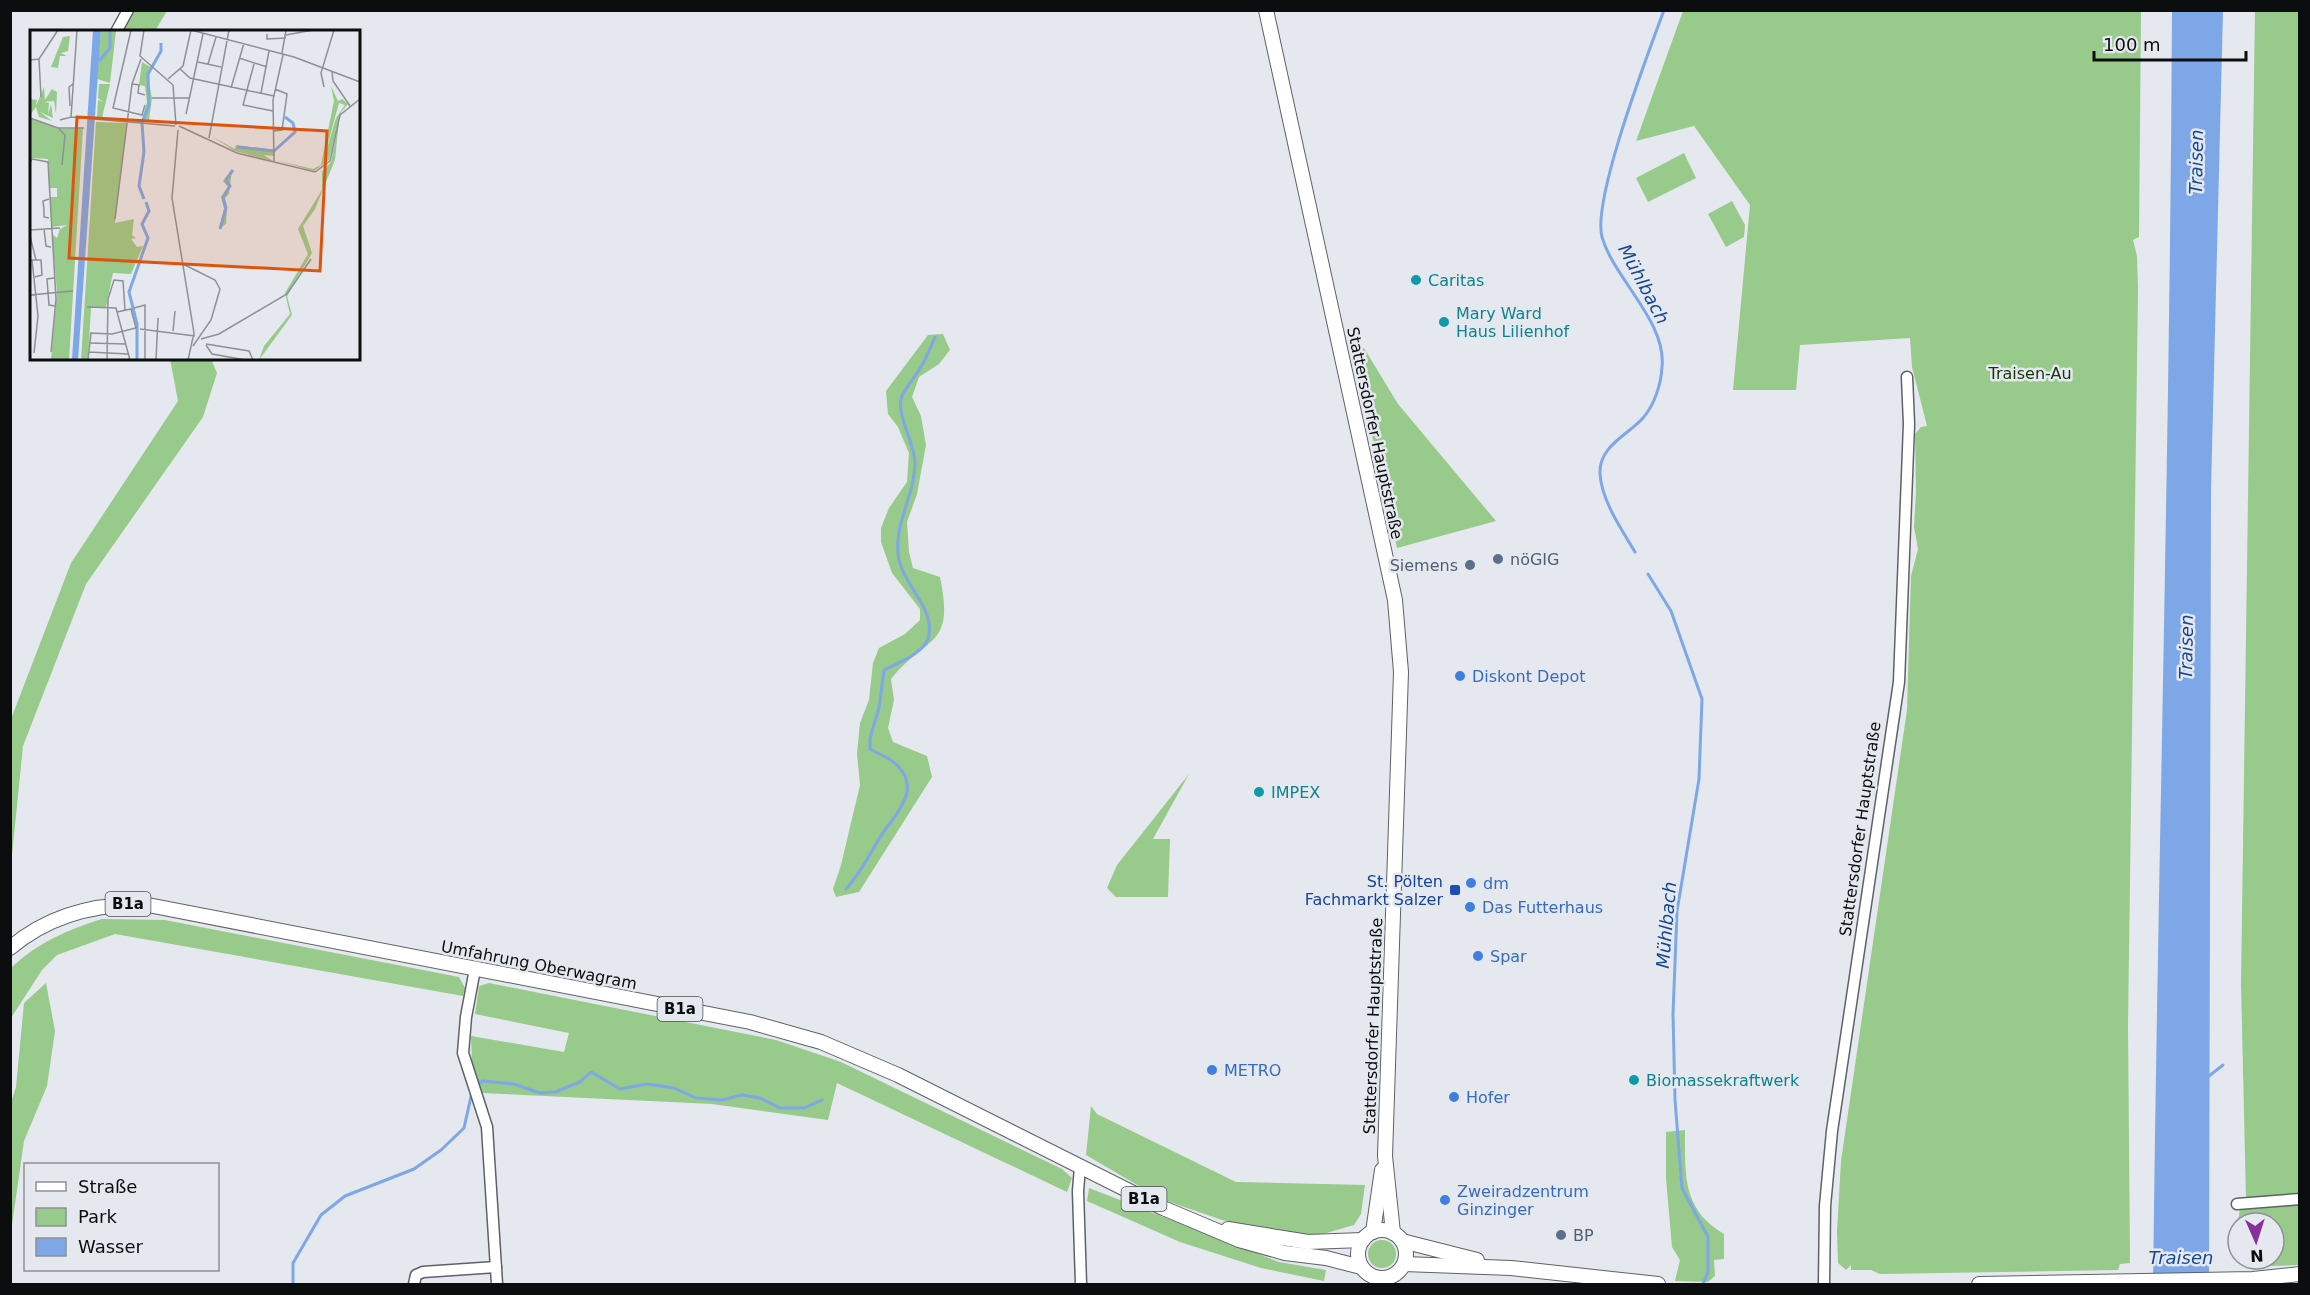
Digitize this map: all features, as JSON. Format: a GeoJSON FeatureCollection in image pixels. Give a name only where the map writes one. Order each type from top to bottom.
{"type":"FeatureCollection","features":[{"type":"Feature","properties":{"kind":"main road","name":"Stattersdorfer Hauptstraße"},"geometry":{"type":"LineString","coordinates":[[1266,10],[1395,600],[1401,672],[1385,1156],[1398,1237]]}},
{"type":"Feature","properties":{"kind":"main road","name":"Umfahrung Oberwagram"},"geometry":{"type":"LineString","coordinates":[[10,948],[44,926],[65,916],[88,909],[127,904],[191,913],[750,1022],[821,1042],[898,1075],[1080,1167]]}},
{"type":"Feature","properties":{"kind":"main road","name":"Stattersdorfer Hauptstraße"},"geometry":{"type":"LineString","coordinates":[[1368,1236],[1385,1156]]}},
{"type":"Feature","properties":{"kind":"main road","name":"B1a"},"geometry":{"type":"LineString","coordinates":[[1080,1167],[1163,1208],[1210,1226],[1241,1235],[1285,1253],[1326,1258],[1369,1276],[1393,1280],[1404,1264],[1511,1268],[1658,1284]]}},
{"type":"Feature","properties":{"kind":"main road","name":"B1a"},"geometry":{"type":"LineString","coordinates":[[1241,1235],[1308,1242],[1368,1236],[1398,1237],[1511,1268]]}},
{"type":"Feature","properties":{"kind":"main road"},"geometry":{"type":"LineString","coordinates":[[1368,1236],[1358,1253],[1369,1276]]}},
{"type":"Feature","properties":{"kind":"main road"},"geometry":{"type":"LineString","coordinates":[[1398,1237],[1406,1252],[1404,1264]]}},
{"type":"Feature","properties":{"kind":"main road"},"geometry":{"type":"LineString","coordinates":[[2253,1279],[2300,1274]]}},
{"type":"Feature","properties":{"kind":"main road"},"geometry":{"type":"LineString","coordinates":[[1979,1284],[2253,1279],[2300,1282]]}},
{"type":"Feature","properties":{"kind":"street"},"geometry":{"type":"LineString","coordinates":[[117,30],[128,10]]}},
{"type":"Feature","properties":{"kind":"street","name":"Stattersdorfer Hauptstraße"},"geometry":{"type":"LineString","coordinates":[[1824,1284],[1825,1206],[1832,1131],[1899,682],[1910,395],[1907,377]]}},
{"type":"Feature","properties":{"kind":"street"},"geometry":{"type":"LineString","coordinates":[[476,969],[463,1041],[465,1064],[483,1112],[489,1144],[497,1284]]}},
{"type":"Feature","properties":{"kind":"street"},"geometry":{"type":"LineString","coordinates":[[1080,1167],[1078,1191],[1081,1284]]}},
{"type":"Feature","properties":{"kind":"street"},"geometry":{"type":"LineString","coordinates":[[2237,1204],[2300,1199]]}},
{"type":"Feature","properties":{"kind":"street"},"geometry":{"type":"LineString","coordinates":[[414,1284],[416,1275],[423,1272],[496,1267]]}},
{"type":"Feature","properties":{"kind":"green space"},"geometry":{"type":"Polygon","coordinates":[[[135,10],[167,10],[156,30],[123,30],[135,10]]]}},
{"type":"Feature","properties":{"kind":"green space","name":"Traisen-Au"},"geometry":{"type":"Polygon","coordinates":[[[1683,11],[2141,11],[2139,237],[2133,240],[2137,256],[2138,289],[2128,1026],[2130,1263],[2120,1264],[2118,1270],[1880,1274],[1871,1270],[1851,1270],[1851,1265],[1846,1270],[1838,1263],[1837,1232],[1841,1161],[1907,710],[1911,576],[1918,549],[1914,527],[1915,434],[1921,427],[1927,426],[1912,367],[1910,338],[1800,345],[1796,390],[1733,390],[1750,205],[1694,126],[1636,141],[1683,11]]]}},
{"type":"Feature","properties":{"kind":"green space"},"geometry":{"type":"Polygon","coordinates":[[[2255,11],[2299,11],[2299,1194],[2246,1198],[2241,984],[2255,11]]]}},
{"type":"Feature","properties":{"kind":"green space"},"geometry":{"type":"Polygon","coordinates":[[[1684,153],[1696,178],[1648,202],[1636,178],[1684,153]]]}},
{"type":"Feature","properties":{"kind":"green space"},"geometry":{"type":"Polygon","coordinates":[[[1732,201],[1745,225],[1744,237],[1726,247],[1708,214],[1732,201]]]}},
{"type":"Feature","properties":{"kind":"green space"},"geometry":{"type":"Polygon","coordinates":[[[943,334],[950,350],[939,364],[919,377],[912,397],[921,416],[926,445],[917,494],[907,522],[909,552],[913,568],[940,577],[944,617],[941,629],[935,638],[891,679],[894,700],[888,728],[893,742],[927,756],[932,777],[859,892],[836,897],[833,889],[860,785],[857,754],[860,723],[869,700],[873,663],[879,648],[905,634],[920,620],[920,609],[892,573],[881,542],[881,528],[889,508],[907,482],[909,453],[898,427],[888,414],[886,391],[928,335],[943,334]]]}},
{"type":"Feature","properties":{"kind":"green space"},"geometry":{"type":"Polygon","coordinates":[[[1364,348],[1398,404],[1496,521],[1397,548],[1355,358],[1364,348]]]}},
{"type":"Feature","properties":{"kind":"green space"},"geometry":{"type":"Polygon","coordinates":[[[170,360],[211,360],[217,373],[203,417],[86,584],[23,746],[11,865],[11,719],[71,563],[178,401],[170,360]]]}},
{"type":"Feature","properties":{"kind":"green space"},"geometry":{"type":"Polygon","coordinates":[[[1189,774],[1153,839],[1170,839],[1168,897],[1116,897],[1107,888],[1117,865],[1189,774]]]}},
{"type":"Feature","properties":{"kind":"green space"},"geometry":{"type":"Polygon","coordinates":[[[102,919],[165,920],[459,977],[465,988],[463,996],[115,934],[57,955],[42,970],[11,1018],[11,968],[31,951],[53,938],[102,919]]]}},
{"type":"Feature","properties":{"kind":"green space"},"geometry":{"type":"Polygon","coordinates":[[[46,983],[55,1031],[47,1086],[24,1141],[11,1232],[11,1102],[16,1087],[24,1003],[46,983]]]}},
{"type":"Feature","properties":{"kind":"green space"},"geometry":{"type":"Polygon","coordinates":[[[489,983],[776,1040],[841,1062],[1062,1169],[1072,1178],[1067,1192],[837,1083],[828,1120],[712,1104],[482,1093],[472,1065],[471,1036],[564,1052],[569,1033],[475,1014],[479,986],[489,983]]]}},
{"type":"Feature","properties":{"kind":"green space"},"geometry":{"type":"Polygon","coordinates":[[[1091,1106],[1097,1114],[1236,1182],[1365,1185],[1361,1214],[1354,1225],[1316,1236],[1275,1232],[1222,1220],[1161,1199],[1086,1155],[1091,1106]]]}},
{"type":"Feature","properties":{"kind":"green space"},"geometry":{"type":"Polygon","coordinates":[[[1685,1130],[1686,1176],[1693,1202],[1700,1214],[1724,1234],[1724,1259],[1714,1260],[1715,1276],[1708,1282],[1675,1281],[1680,1260],[1672,1247],[1666,1179],[1666,1132],[1685,1130]]]}},
{"type":"Feature","properties":{"kind":"green space"},"geometry":{"type":"Polygon","coordinates":[[[1089,1188],[1279,1262],[1326,1270],[1324,1281],[1261,1268],[1180,1242],[1087,1201],[1089,1188]]]}},
{"type":"Feature","properties":{"kind":"green space"},"geometry":{"type":"Polygon","coordinates":[[[2299,1203],[2299,1265],[2286,1265],[2286,1211],[2240,1211],[2240,1208],[2299,1203]]]}},
{"type":"Feature","properties":{"kind":"green space"},"geometry":{"type":"Polygon","coordinates":[[[1382,1240],[1392,1244],[1396,1254],[1392,1264],[1382,1268],[1372,1264],[1368,1254],[1372,1244],[1382,1240]]]}},
{"type":"Feature","properties":{"kind":"water","name":"Traisen"},"geometry":{"type":"Polygon","coordinates":[[[2172,11],[2223,11],[2211,490],[2209,1284],[2153,1284],[2172,11]]]}},
{"type":"Feature","properties":{"kind":"waterway","name":"Mühlbach"},"geometry":{"type":"LineString","coordinates":[[1635,552],[1604,494],[1601,483],[1601,464],[1609,448],[1637,424],[1651,407],[1660,380],[1661,350],[1648,317],[1608,253],[1602,237],[1601,218],[1605,192],[1623,126],[1664,10]]}},
{"type":"Feature","properties":{"kind":"waterway"},"geometry":{"type":"LineString","coordinates":[[846,889],[903,804],[906,795],[905,776],[892,761],[870,749],[870,738],[879,708],[884,670],[918,652],[929,635],[927,615],[902,570],[898,547],[901,523],[912,488],[915,463],[901,411],[902,396],[924,362],[935,337]]}},
{"type":"Feature","properties":{"kind":"waterway","name":"Mühlbach"},"geometry":{"type":"LineString","coordinates":[[1648,574],[1671,611],[1702,699],[1699,779],[1677,911],[1673,1014],[1675,1100],[1682,1188],[1708,1237],[1708,1272],[1703,1284]]}},
{"type":"Feature","properties":{"kind":"waterway"},"geometry":{"type":"LineString","coordinates":[[2209,1076],[2223,1065]]}},
{"type":"Feature","properties":{"kind":"waterway"},"geometry":{"type":"LineString","coordinates":[[476,1087],[482,1081],[514,1084],[540,1093],[555,1092],[580,1082],[591,1072],[620,1089],[647,1084],[674,1088],[696,1098],[722,1100],[742,1095],[760,1098],[780,1108],[804,1108],[822,1100]]}},
{"type":"Feature","properties":{"kind":"waterway"},"geometry":{"type":"LineString","coordinates":[[293,1284],[293,1263],[321,1215],[345,1196],[414,1169],[441,1150],[464,1128],[472,1092]]}},
{"type":"Feature","properties":{"kind":"place","name":"Caritas"},"geometry":{"type":"Point","coordinates":[1416,280]}},
{"type":"Feature","properties":{"kind":"place","name":"Mary Ward Haus Lilienhof"},"geometry":{"type":"Point","coordinates":[1444,322]}},
{"type":"Feature","properties":{"kind":"place","name":"nöGIG"},"geometry":{"type":"Point","coordinates":[1498,559]}},
{"type":"Feature","properties":{"kind":"place","name":"Siemens"},"geometry":{"type":"Point","coordinates":[1470,565]}},
{"type":"Feature","properties":{"kind":"place","name":"Diskont Depot"},"geometry":{"type":"Point","coordinates":[1460,676]}},
{"type":"Feature","properties":{"kind":"place","name":"IMPEX"},"geometry":{"type":"Point","coordinates":[1259,792]}},
{"type":"Feature","properties":{"kind":"place","name":"dm"},"geometry":{"type":"Point","coordinates":[1471,883]}},
{"type":"Feature","properties":{"kind":"place","name":"St. Pölten Fachmarkt Salzer"},"geometry":{"type":"Point","coordinates":[1455,890]}},
{"type":"Feature","properties":{"kind":"place","name":"Das Futterhaus"},"geometry":{"type":"Point","coordinates":[1470,907]}},
{"type":"Feature","properties":{"kind":"place","name":"Spar"},"geometry":{"type":"Point","coordinates":[1478,956]}},
{"type":"Feature","properties":{"kind":"place","name":"METRO"},"geometry":{"type":"Point","coordinates":[1212,1070]}},
{"type":"Feature","properties":{"kind":"place","name":"Biomassekraftwerk"},"geometry":{"type":"Point","coordinates":[1634,1080]}},
{"type":"Feature","properties":{"kind":"place","name":"Hofer"},"geometry":{"type":"Point","coordinates":[1454,1097]}},
{"type":"Feature","properties":{"kind":"place","name":"Zweiradzentrum Ginzinger"},"geometry":{"type":"Point","coordinates":[1445,1200]}},
{"type":"Feature","properties":{"kind":"place","name":"BP"},"geometry":{"type":"Point","coordinates":[1561,1235]}}]}
